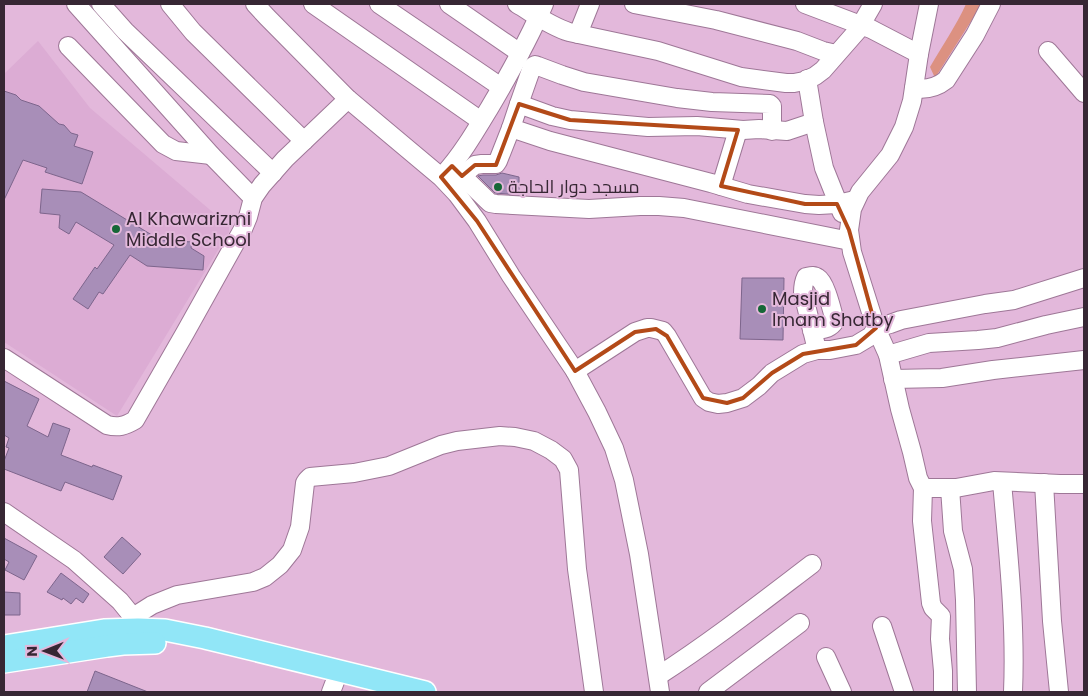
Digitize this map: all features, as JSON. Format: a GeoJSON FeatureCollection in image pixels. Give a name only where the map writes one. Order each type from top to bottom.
{"type":"FeatureCollection","features":[{"type":"Feature","properties":{"kind":"main road"},"geometry":{"type":"LineString","coordinates":[[4,646],[104,630],[164,630],[185,633],[335,682],[381,692]]}},
{"type":"Feature","properties":{"kind":"main road"},"geometry":{"type":"LineString","coordinates":[[4,662],[107,646],[136,630]]}},
{"type":"Feature","properties":{"kind":"main road"},"geometry":{"type":"LineString","coordinates":[[335,682],[425,692]]}},
{"type":"Feature","properties":{"kind":"street"},"geometry":{"type":"LineString","coordinates":[[76,4],[212,156],[253,198]]}},
{"type":"Feature","properties":{"kind":"street"},"geometry":{"type":"LineString","coordinates":[[101,4],[125,31],[272,173]]}},
{"type":"Feature","properties":{"kind":"street"},"geometry":{"type":"LineString","coordinates":[[170,4],[199,38],[304,141]]}},
{"type":"Feature","properties":{"kind":"street"},"geometry":{"type":"LineString","coordinates":[[255,4],[348,99],[487,200],[496,204],[589,209],[640,206],[684,208],[849,235]]}},
{"type":"Feature","properties":{"kind":"street"},"geometry":{"type":"LineString","coordinates":[[313,4],[481,121]]}},
{"type":"Feature","properties":{"kind":"street"},"geometry":{"type":"LineString","coordinates":[[378,4],[501,87]]}},
{"type":"Feature","properties":{"kind":"street"},"geometry":{"type":"LineString","coordinates":[[449,4],[520,53]]}},
{"type":"Feature","properties":{"kind":"street"},"geometry":{"type":"LineString","coordinates":[[517,4],[541,10],[561,30],[658,51],[741,77],[786,84],[807,79],[823,70],[858,30],[873,4]]}},
{"type":"Feature","properties":{"kind":"street"},"geometry":{"type":"LineString","coordinates":[[578,34],[590,4]]}},
{"type":"Feature","properties":{"kind":"street"},"geometry":{"type":"LineString","coordinates":[[634,4],[750,28],[836,54]]}},
{"type":"Feature","properties":{"kind":"street"},"geometry":{"type":"LineString","coordinates":[[805,4],[871,29],[918,54]]}},
{"type":"Feature","properties":{"kind":"street"},"geometry":{"type":"LineString","coordinates":[[849,235],[850,218],[855,200],[890,155],[909,114],[918,54],[929,4]]}},
{"type":"Feature","properties":{"kind":"street"},"geometry":{"type":"LineString","coordinates":[[914,88],[931,88],[946,80],[975,35],[991,4]]}},
{"type":"Feature","properties":{"kind":"street"},"geometry":{"type":"LineString","coordinates":[[541,10],[520,53],[452,173],[457,194],[477,221],[511,276],[575,371],[614,448],[624,480],[639,554],[659,684]]}},
{"type":"Feature","properties":{"kind":"street"},"geometry":{"type":"LineString","coordinates":[[68,46],[163,144],[176,150],[212,156]]}},
{"type":"Feature","properties":{"kind":"street"},"geometry":{"type":"LineString","coordinates":[[1048,51],[1082,87]]}},
{"type":"Feature","properties":{"kind":"street"},"geometry":{"type":"LineString","coordinates":[[452,173],[475,165],[496,164],[511,128],[532,67],[535,66],[584,82],[677,98],[712,102],[770,104],[772,106],[772,131]]}},
{"type":"Feature","properties":{"kind":"street"},"geometry":{"type":"LineString","coordinates":[[807,79],[824,168],[849,235],[876,328],[888,355],[918,478],[924,488],[922,521],[931,603],[941,616],[940,639],[943,692]]}},
{"type":"Feature","properties":{"kind":"street"},"geometry":{"type":"LineString","coordinates":[[4,358],[107,424],[114,427],[121,426],[135,420],[243,229],[253,198],[272,173],[348,99]]}},
{"type":"Feature","properties":{"kind":"street"},"geometry":{"type":"LineString","coordinates":[[519,104],[552,116],[570,120],[648,127],[697,126],[738,130],[787,131],[814,122]]}},
{"type":"Feature","properties":{"kind":"street"},"geometry":{"type":"LineString","coordinates":[[511,128],[550,141],[748,194],[819,205],[855,200]]}},
{"type":"Feature","properties":{"kind":"street"},"geometry":{"type":"LineString","coordinates":[[721,186],[738,130]]}},
{"type":"Feature","properties":{"kind":"street"},"geometry":{"type":"LineString","coordinates":[[575,371],[635,332],[647,328],[656,329],[663,331],[667,336],[703,398],[718,404],[728,403],[743,398],[772,373],[803,354],[817,350],[830,350],[856,345],[871,336],[876,328],[908,319],[1014,300],[1084,278]]}},
{"type":"Feature","properties":{"kind":"street"},"geometry":{"type":"LineString","coordinates":[[888,355],[929,343],[998,338],[1084,317]]}},
{"type":"Feature","properties":{"kind":"street"},"geometry":{"type":"LineString","coordinates":[[812,331],[817,350]]}},
{"type":"Feature","properties":{"kind":"street"},"geometry":{"type":"LineString","coordinates":[[893,379],[942,378],[992,370],[1084,360]]}},
{"type":"Feature","properties":{"kind":"street"},"geometry":{"type":"LineString","coordinates":[[4,512],[74,560],[120,601],[136,630],[152,605],[177,596],[253,582],[265,577],[280,566],[292,550],[298,534],[306,483],[310,477],[354,473],[389,466],[441,445],[458,441],[500,436],[534,441],[563,459],[569,470],[577,568],[594,692]]}},
{"type":"Feature","properties":{"kind":"street"},"geometry":{"type":"LineString","coordinates":[[924,488],[965,487],[994,481],[1084,484]]}},
{"type":"Feature","properties":{"kind":"street"},"geometry":{"type":"LineString","coordinates":[[1002,482],[1009,564],[1014,663],[1013,692]]}},
{"type":"Feature","properties":{"kind":"street"},"geometry":{"type":"LineString","coordinates":[[1044,483],[1052,621],[1059,692]]}},
{"type":"Feature","properties":{"kind":"street"},"geometry":{"type":"LineString","coordinates":[[950,488],[953,531],[963,570],[967,692]]}},
{"type":"Feature","properties":{"kind":"street"},"geometry":{"type":"LineString","coordinates":[[659,684],[682,661],[812,564]]}},
{"type":"Feature","properties":{"kind":"street"},"geometry":{"type":"LineString","coordinates":[[708,692],[800,623]]}},
{"type":"Feature","properties":{"kind":"street"},"geometry":{"type":"LineString","coordinates":[[882,626],[904,692]]}},
{"type":"Feature","properties":{"kind":"street"},"geometry":{"type":"LineString","coordinates":[[826,658],[842,692]]}},
{"type":"Feature","properties":{"kind":"highlighted area"},"geometry":{"type":"Polygon","coordinates":[[[519,104],[570,120],[738,130],[721,186],[805,204],[837,204],[849,230],[876,328],[856,345],[803,354],[772,373],[743,398],[727,403],[703,398],[667,336],[656,329],[635,332],[575,371],[477,221],[441,177],[452,166],[462,176],[475,165],[496,165],[519,104]]]}},
{"type":"Feature","properties":{"kind":"shaded area"},"geometry":{"type":"Polygon","coordinates":[[[966,4],[982,4],[935,78],[930,67],[966,4]]]}},
{"type":"Feature","properties":{"kind":"shaded area","name":"Al Khawarizmi Middle School"},"geometry":{"type":"Polygon","coordinates":[[[38,41],[90,108],[229,226],[229,232],[117,416],[4,342],[4,74],[38,41]]]}},
{"type":"Feature","properties":{"kind":"building"},"geometry":{"type":"Polygon","coordinates":[[[4,91],[16,95],[21,100],[39,106],[59,124],[64,125],[71,133],[78,135],[74,146],[93,152],[82,184],[45,172],[47,168],[23,160],[4,200],[4,91]]]}},
{"type":"Feature","properties":{"kind":"building"},"geometry":{"type":"Polygon","coordinates":[[[502,173],[519,177],[519,195],[495,193],[478,176],[502,173]]]}},
{"type":"Feature","properties":{"kind":"building"},"geometry":{"type":"Polygon","coordinates":[[[42,189],[81,192],[160,240],[192,242],[191,248],[204,256],[203,270],[147,266],[130,255],[103,294],[99,292],[88,309],[73,299],[95,267],[97,269],[114,245],[76,222],[69,234],[59,228],[60,215],[40,213],[42,189]]]}},
{"type":"Feature","properties":{"kind":"building","name":"Masjid Imam Shatby"},"geometry":{"type":"Polygon","coordinates":[[[742,278],[784,278],[783,340],[740,339],[742,278]]]}},
{"type":"Feature","properties":{"kind":"building"},"geometry":{"type":"Polygon","coordinates":[[[4,381],[39,399],[27,426],[48,437],[53,423],[70,429],[61,455],[122,476],[113,500],[65,482],[61,491],[4,469],[4,461],[9,448],[6,447],[9,438],[4,435],[4,381]]]}},
{"type":"Feature","properties":{"kind":"building"},"geometry":{"type":"Polygon","coordinates":[[[122,537],[141,554],[123,574],[104,557],[122,537]]]}},
{"type":"Feature","properties":{"kind":"building"},"geometry":{"type":"Polygon","coordinates":[[[4,538],[37,556],[24,580],[5,570],[9,562],[4,559],[4,538]]]}},
{"type":"Feature","properties":{"kind":"building"},"geometry":{"type":"Polygon","coordinates":[[[61,573],[89,594],[83,603],[76,598],[71,604],[63,598],[62,600],[47,592],[61,573]]]}},
{"type":"Feature","properties":{"kind":"building"},"geometry":{"type":"Polygon","coordinates":[[[4,592],[20,593],[20,615],[4,615],[4,592]]]}},
{"type":"Feature","properties":{"kind":"building"},"geometry":{"type":"Polygon","coordinates":[[[95,671],[148,692],[87,692],[95,671]]]}},
{"type":"Feature","properties":{"kind":"place","name":"مسجد دوار الحاجة"},"geometry":{"type":"Point","coordinates":[498,187]}},
{"type":"Feature","properties":{"kind":"place","name":"Al Khawarizmi Middle School"},"geometry":{"type":"Point","coordinates":[116,229]}},
{"type":"Feature","properties":{"kind":"place","name":"Masjid Imam Shatby"},"geometry":{"type":"Point","coordinates":[762,309]}}]}
